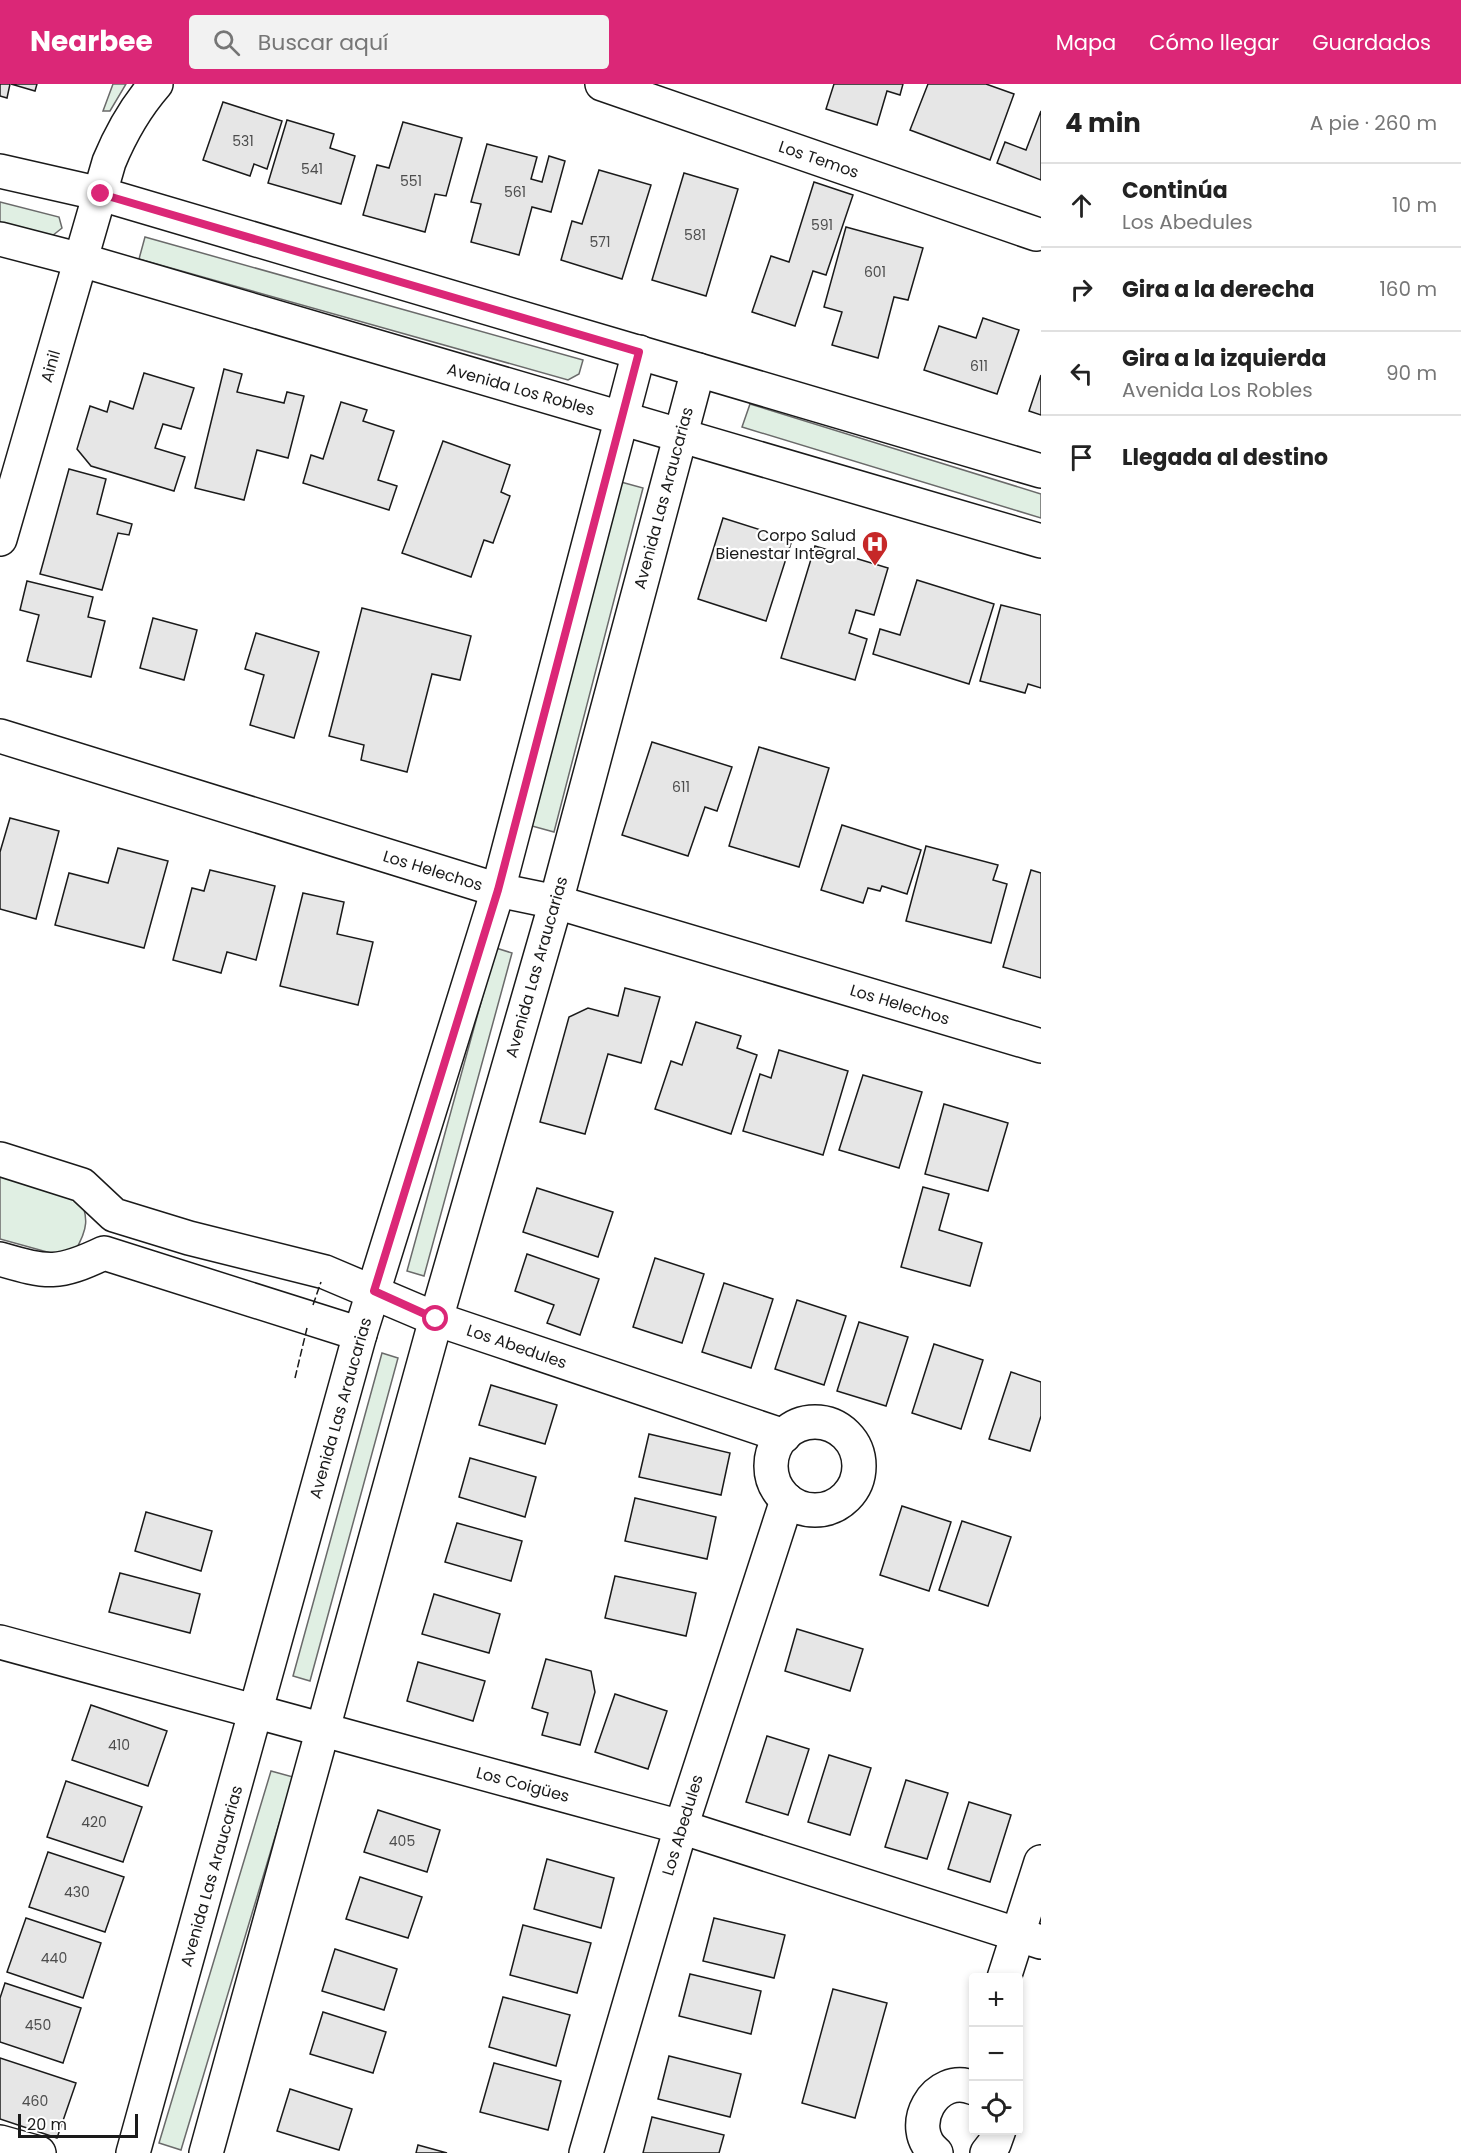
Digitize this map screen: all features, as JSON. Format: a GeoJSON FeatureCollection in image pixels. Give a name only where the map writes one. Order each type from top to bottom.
{"type":"FeatureCollection","features":[{"type":"Feature","properties":{"kind":"street","name":"Ainil"},"geometry":{"type":"LineString","coordinates":[[0,539],[109,162],[122,132],[139,104],[156,84]]}},
{"type":"Feature","properties":{"kind":"street","name":"Los Temos"},"geometry":{"type":"LineString","coordinates":[[602,84],[1036,234]]}},
{"type":"Feature","properties":{"kind":"street"},"geometry":{"type":"LineString","coordinates":[[0,171],[101,194],[1041,471]]}},
{"type":"Feature","properties":{"kind":"street","name":"Avenida Los Robles"},"geometry":{"type":"LineString","coordinates":[[0,239],[81,260],[1041,541]]}},
{"type":"Feature","properties":{"kind":"street","name":"Avenida Las Araucarias"},"geometry":{"type":"LineString","coordinates":[[133,2153],[360,1334],[498,890],[639,352]]}},
{"type":"Feature","properties":{"kind":"street","name":"Avenida Las Araucarias"},"geometry":{"type":"LineString","coordinates":[[206,2153],[436,1319],[555,902],[698,370]]}},
{"type":"Feature","properties":{"kind":"street","name":"Los Helechos"},"geometry":{"type":"LineString","coordinates":[[0,736],[498,890],[555,902],[1041,1046]]}},
{"type":"Feature","properties":{"kind":"street","name":"Los Abedules"},"geometry":{"type":"LineString","coordinates":[[0,1159],[82,1185],[114,1215],[189,1238],[325,1272],[436,1319],[784,1436]]}},
{"type":"Feature","properties":{"kind":"street"},"geometry":{"type":"LineString","coordinates":[[104,1253],[114,1215]]}},
{"type":"Feature","properties":{"kind":"street"},"geometry":{"type":"LineString","coordinates":[[0,1259],[44,1272],[68,1269],[104,1253],[360,1334]]}},
{"type":"Feature","properties":{"kind":"street"},"geometry":{"type":"LineString","coordinates":[[810,1423],[832,1426],[850,1440],[859,1462],[859,1473],[849,1494],[831,1507],[808,1509],[787,1500],[776,1486],[771,1469],[774,1451],[784,1436],[799,1426],[810,1423]]}},
{"type":"Feature","properties":{"kind":"street","name":"Los Abedules"},"geometry":{"type":"LineString","coordinates":[[586,2153],[681,1827],[787,1500]]}},
{"type":"Feature","properties":{"kind":"street","name":"Los Coigües"},"geometry":{"type":"LineString","coordinates":[[0,1642],[681,1827],[1029,1938]]}},
{"type":"Feature","properties":{"kind":"street"},"geometry":{"type":"LineString","coordinates":[[1007,1973],[1029,1938],[1041,1862]]}},
{"type":"Feature","properties":{"kind":"street"},"geometry":{"type":"LineString","coordinates":[[936,2153],[924,2137],[922,2124],[927,2105],[946,2088],[969,2083]]}},
{"type":"Feature","properties":{"kind":"street"},"geometry":{"type":"LineString","coordinates":[[987,2153],[999,2135]]}},
{"type":"Feature","properties":{"kind":"street"},"geometry":{"type":"LineString","coordinates":[[0,2142],[39,2153]]}},
{"type":"Feature","properties":{"kind":"green space"},"geometry":{"type":"Polygon","coordinates":[[[113,84],[126,84],[110,111],[103,111],[113,84]]]}},
{"type":"Feature","properties":{"kind":"green space"},"geometry":{"type":"Polygon","coordinates":[[[0,202],[59,217],[62,228],[52,236],[0,224],[0,202]]]}},
{"type":"Feature","properties":{"kind":"green space"},"geometry":{"type":"Polygon","coordinates":[[[145,237],[583,360],[579,374],[568,380],[139,259],[145,237]]]}},
{"type":"Feature","properties":{"kind":"green space"},"geometry":{"type":"Polygon","coordinates":[[[750,404],[1041,494],[1041,518],[742,427],[750,404]]]}},
{"type":"Feature","properties":{"kind":"green space"},"geometry":{"type":"Polygon","coordinates":[[[621,482],[643,488],[554,832],[532,826],[621,482]]]}},
{"type":"Feature","properties":{"kind":"green space"},"geometry":{"type":"Polygon","coordinates":[[[496,948],[512,953],[424,1276],[407,1271],[496,948]]]}},
{"type":"Feature","properties":{"kind":"green space"},"geometry":{"type":"Polygon","coordinates":[[[0,1173],[79,1195],[86,1223],[83,1236],[75,1251],[58,1255],[0,1239],[0,1173]]]}},
{"type":"Feature","properties":{"kind":"green space"},"geometry":{"type":"Polygon","coordinates":[[[382,1353],[398,1358],[310,1681],[293,1676],[382,1353]]]}},
{"type":"Feature","properties":{"kind":"green space"},"geometry":{"type":"Polygon","coordinates":[[[271,1771],[293,1777],[181,2150],[159,2143],[271,1771]]]}},
{"type":"Feature","properties":{"kind":"building"},"geometry":{"type":"Polygon","coordinates":[[[0,84],[10,84],[7,98],[0,96],[0,84]]]}},
{"type":"Feature","properties":{"kind":"building"},"geometry":{"type":"Polygon","coordinates":[[[11,84],[37,84],[35,91],[11,84]]]}},
{"type":"Feature","properties":{"kind":"building"},"geometry":{"type":"Polygon","coordinates":[[[834,84],[903,84],[900,95],[887,91],[877,125],[826,109],[834,84]]]}},
{"type":"Feature","properties":{"kind":"building"},"geometry":{"type":"Polygon","coordinates":[[[928,84],[986,84],[1014,94],[990,160],[910,130],[928,84]]]}},
{"type":"Feature","properties":{"kind":"building"},"geometry":{"type":"Polygon","coordinates":[[[223,102],[282,121],[267,169],[254,164],[250,176],[203,160],[223,102]]]}},
{"type":"Feature","properties":{"kind":"building"},"geometry":{"type":"Polygon","coordinates":[[[1041,111],[1041,180],[997,163],[1005,142],[1026,150],[1041,111]]]}},
{"type":"Feature","properties":{"kind":"building"},"geometry":{"type":"Polygon","coordinates":[[[287,120],[334,134],[330,148],[355,156],[341,204],[268,183],[287,120]]]}},
{"type":"Feature","properties":{"kind":"building"},"geometry":{"type":"Polygon","coordinates":[[[403,122],[462,138],[446,196],[435,194],[425,232],[363,215],[377,165],[389,168],[403,122]]]}},
{"type":"Feature","properties":{"kind":"building"},"geometry":{"type":"Polygon","coordinates":[[[487,144],[537,157],[531,179],[542,182],[549,156],[565,161],[551,212],[532,207],[519,255],[471,242],[481,204],[471,202],[487,144]]]}},
{"type":"Feature","properties":{"kind":"building"},"geometry":{"type":"Polygon","coordinates":[[[599,170],[651,185],[622,279],[561,260],[572,221],[582,224],[599,170]]]}},
{"type":"Feature","properties":{"kind":"building"},"geometry":{"type":"Polygon","coordinates":[[[684,173],[738,189],[706,296],[652,280],[684,173]]]}},
{"type":"Feature","properties":{"kind":"building"},"geometry":{"type":"Polygon","coordinates":[[[814,182],[853,195],[826,275],[813,271],[795,326],[752,312],[771,256],[789,262],[814,182]]]}},
{"type":"Feature","properties":{"kind":"building"},"geometry":{"type":"Polygon","coordinates":[[[846,227],[923,248],[908,300],[894,297],[878,358],[832,345],[842,312],[824,307],[846,227]]]}},
{"type":"Feature","properties":{"kind":"building"},"geometry":{"type":"Polygon","coordinates":[[[983,318],[1019,330],[997,394],[924,370],[939,326],[976,338],[983,318]]]}},
{"type":"Feature","properties":{"kind":"building"},"geometry":{"type":"Polygon","coordinates":[[[224,369],[242,374],[237,392],[284,403],[287,392],[304,396],[288,458],[257,450],[244,500],[195,488],[224,369]]]}},
{"type":"Feature","properties":{"kind":"building"},"geometry":{"type":"Polygon","coordinates":[[[144,373],[194,388],[181,429],[163,424],[155,448],[185,457],[174,491],[91,466],[77,449],[90,406],[107,412],[110,401],[133,409],[144,373]]]}},
{"type":"Feature","properties":{"kind":"building"},"geometry":{"type":"Polygon","coordinates":[[[1041,375],[1041,415],[1029,411],[1041,375]]]}},
{"type":"Feature","properties":{"kind":"building"},"geometry":{"type":"Polygon","coordinates":[[[341,402],[367,410],[363,421],[394,431],[378,480],[397,486],[389,510],[303,483],[311,455],[323,459],[341,402]]]}},
{"type":"Feature","properties":{"kind":"building"},"geometry":{"type":"Polygon","coordinates":[[[443,441],[510,465],[501,492],[510,496],[493,543],[484,540],[471,577],[402,553],[443,441]]]}},
{"type":"Feature","properties":{"kind":"building"},"geometry":{"type":"Polygon","coordinates":[[[69,469],[106,479],[97,514],[132,524],[129,535],[118,533],[102,590],[40,574],[69,469]]]}},
{"type":"Feature","properties":{"kind":"building"},"geometry":{"type":"Polygon","coordinates":[[[723,518],[792,540],[766,621],[698,599],[723,518]]]}},
{"type":"Feature","properties":{"kind":"building"},"geometry":{"type":"Polygon","coordinates":[[[815,546],[888,568],[874,615],[856,610],[849,633],[867,639],[855,680],[781,658],[815,546]]]}},
{"type":"Feature","properties":{"kind":"building"},"geometry":{"type":"Polygon","coordinates":[[[917,580],[994,604],[969,684],[873,654],[880,629],[900,635],[917,580]]]}},
{"type":"Feature","properties":{"kind":"building"},"geometry":{"type":"Polygon","coordinates":[[[27,581],[93,597],[88,617],[105,621],[91,677],[27,661],[39,615],[20,610],[27,581]]]}},
{"type":"Feature","properties":{"kind":"building"},"geometry":{"type":"Polygon","coordinates":[[[1001,605],[1041,615],[1041,688],[1028,684],[1025,693],[980,681],[1001,605]]]}},
{"type":"Feature","properties":{"kind":"building"},"geometry":{"type":"Polygon","coordinates":[[[362,608],[471,636],[460,680],[432,674],[407,772],[361,760],[364,745],[329,736],[362,608]]]}},
{"type":"Feature","properties":{"kind":"building"},"geometry":{"type":"Polygon","coordinates":[[[153,618],[197,630],[184,680],[140,668],[153,618]]]}},
{"type":"Feature","properties":{"kind":"building"},"geometry":{"type":"Polygon","coordinates":[[[256,633],[319,652],[294,738],[250,725],[264,675],[245,669],[256,633]]]}},
{"type":"Feature","properties":{"kind":"building"},"geometry":{"type":"Polygon","coordinates":[[[652,742],[732,767],[717,811],[705,807],[688,856],[622,835],[652,742]]]}},
{"type":"Feature","properties":{"kind":"building"},"geometry":{"type":"Polygon","coordinates":[[[759,747],[829,768],[799,867],[729,846],[759,747]]]}},
{"type":"Feature","properties":{"kind":"building"},"geometry":{"type":"Polygon","coordinates":[[[10,818],[59,831],[36,919],[0,909],[0,852],[10,818]]]}},
{"type":"Feature","properties":{"kind":"building"},"geometry":{"type":"Polygon","coordinates":[[[842,825],[921,850],[907,894],[882,886],[880,891],[868,888],[863,903],[821,890],[842,825]]]}},
{"type":"Feature","properties":{"kind":"building"},"geometry":{"type":"Polygon","coordinates":[[[926,846],[998,865],[993,880],[1007,884],[991,943],[906,921],[926,846]]]}},
{"type":"Feature","properties":{"kind":"building"},"geometry":{"type":"Polygon","coordinates":[[[118,848],[168,861],[144,948],[55,925],[69,873],[108,883],[118,848]]]}},
{"type":"Feature","properties":{"kind":"building"},"geometry":{"type":"Polygon","coordinates":[[[210,870],[275,886],[256,960],[227,952],[221,973],[173,960],[192,888],[204,891],[210,870]]]}},
{"type":"Feature","properties":{"kind":"building"},"geometry":{"type":"Polygon","coordinates":[[[1031,870],[1041,873],[1041,978],[1003,967],[1031,870]]]}},
{"type":"Feature","properties":{"kind":"building"},"geometry":{"type":"Polygon","coordinates":[[[303,893],[344,902],[337,934],[373,942],[358,1005],[280,986],[303,893]]]}},
{"type":"Feature","properties":{"kind":"building"},"geometry":{"type":"Polygon","coordinates":[[[625,988],[660,997],[641,1063],[608,1054],[585,1134],[540,1122],[569,1017],[588,1008],[618,1016],[625,988]]]}},
{"type":"Feature","properties":{"kind":"building"},"geometry":{"type":"Polygon","coordinates":[[[696,1022],[741,1036],[737,1048],[757,1055],[731,1134],[655,1109],[671,1061],[682,1065],[696,1022]]]}},
{"type":"Feature","properties":{"kind":"building"},"geometry":{"type":"Polygon","coordinates":[[[779,1050],[848,1071],[823,1155],[743,1131],[760,1074],[771,1078],[779,1050]]]}},
{"type":"Feature","properties":{"kind":"building"},"geometry":{"type":"Polygon","coordinates":[[[863,1075],[922,1092],[899,1168],[839,1150],[863,1075]]]}},
{"type":"Feature","properties":{"kind":"building"},"geometry":{"type":"Polygon","coordinates":[[[944,1104],[1008,1123],[988,1191],[925,1174],[944,1104]]]}},
{"type":"Feature","properties":{"kind":"building"},"geometry":{"type":"Polygon","coordinates":[[[923,1187],[949,1194],[939,1230],[982,1243],[970,1286],[901,1267],[923,1187]]]}},
{"type":"Feature","properties":{"kind":"building"},"geometry":{"type":"Polygon","coordinates":[[[537,1188],[613,1212],[598,1257],[523,1232],[537,1188]]]}},
{"type":"Feature","properties":{"kind":"building"},"geometry":{"type":"Polygon","coordinates":[[[527,1254],[599,1279],[580,1335],[547,1323],[554,1305],[515,1291],[527,1254]]]}},
{"type":"Feature","properties":{"kind":"building"},"geometry":{"type":"Polygon","coordinates":[[[655,1258],[704,1274],[682,1343],[633,1327],[655,1258]]]}},
{"type":"Feature","properties":{"kind":"building"},"geometry":{"type":"Polygon","coordinates":[[[724,1283],[773,1299],[751,1368],[702,1352],[724,1283]]]}},
{"type":"Feature","properties":{"kind":"building"},"geometry":{"type":"Polygon","coordinates":[[[797,1300],[846,1316],[824,1385],[775,1369],[797,1300]]]}},
{"type":"Feature","properties":{"kind":"building"},"geometry":{"type":"Polygon","coordinates":[[[859,1322],[908,1337],[886,1406],[837,1391],[859,1322]]]}},
{"type":"Feature","properties":{"kind":"building"},"geometry":{"type":"Polygon","coordinates":[[[934,1344],[983,1360],[961,1429],[912,1413],[934,1344]]]}},
{"type":"Feature","properties":{"kind":"building"},"geometry":{"type":"Polygon","coordinates":[[[1011,1372],[1041,1382],[1041,1416],[1030,1451],[989,1439],[1011,1372]]]}},
{"type":"Feature","properties":{"kind":"building"},"geometry":{"type":"Polygon","coordinates":[[[491,1385],[557,1405],[545,1444],[479,1425],[491,1385]]]}},
{"type":"Feature","properties":{"kind":"building"},"geometry":{"type":"Polygon","coordinates":[[[649,1434],[730,1453],[721,1495],[639,1477],[649,1434]]]}},
{"type":"Feature","properties":{"kind":"building"},"geometry":{"type":"Polygon","coordinates":[[[470,1458],[536,1477],[525,1517],[459,1497],[470,1458]]]}},
{"type":"Feature","properties":{"kind":"building"},"geometry":{"type":"Polygon","coordinates":[[[635,1498],[716,1517],[707,1559],[625,1541],[635,1498]]]}},
{"type":"Feature","properties":{"kind":"building"},"geometry":{"type":"Polygon","coordinates":[[[902,1506],[951,1522],[929,1591],[880,1575],[902,1506]]]}},
{"type":"Feature","properties":{"kind":"building"},"geometry":{"type":"Polygon","coordinates":[[[146,1512],[212,1531],[201,1571],[135,1551],[146,1512]]]}},
{"type":"Feature","properties":{"kind":"building"},"geometry":{"type":"Polygon","coordinates":[[[962,1521],[1011,1537],[988,1606],[939,1590],[962,1521]]]}},
{"type":"Feature","properties":{"kind":"building"},"geometry":{"type":"Polygon","coordinates":[[[457,1523],[522,1541],[511,1581],[445,1562],[457,1523]]]}},
{"type":"Feature","properties":{"kind":"building"},"geometry":{"type":"Polygon","coordinates":[[[120,1573],[200,1594],[190,1633],[109,1612],[120,1573]]]}},
{"type":"Feature","properties":{"kind":"building"},"geometry":{"type":"Polygon","coordinates":[[[615,1576],[696,1593],[686,1636],[605,1618],[615,1576]]]}},
{"type":"Feature","properties":{"kind":"building"},"geometry":{"type":"Polygon","coordinates":[[[434,1594],[500,1614],[489,1653],[422,1634],[434,1594]]]}},
{"type":"Feature","properties":{"kind":"building"},"geometry":{"type":"Polygon","coordinates":[[[797,1629],[863,1649],[850,1691],[785,1671],[797,1629]]]}},
{"type":"Feature","properties":{"kind":"building"},"geometry":{"type":"Polygon","coordinates":[[[546,1659],[591,1671],[595,1692],[580,1745],[542,1735],[548,1713],[532,1708],[546,1659]]]}},
{"type":"Feature","properties":{"kind":"building"},"geometry":{"type":"Polygon","coordinates":[[[418,1662],[485,1681],[473,1721],[407,1701],[418,1662]]]}},
{"type":"Feature","properties":{"kind":"building"},"geometry":{"type":"Polygon","coordinates":[[[615,1694],[667,1711],[648,1769],[595,1752],[615,1694]]]}},
{"type":"Feature","properties":{"kind":"building"},"geometry":{"type":"Polygon","coordinates":[[[91,1705],[167,1731],[148,1786],[72,1760],[91,1705]]]}},
{"type":"Feature","properties":{"kind":"building"},"geometry":{"type":"Polygon","coordinates":[[[767,1736],[809,1749],[788,1815],[746,1802],[767,1736]]]}},
{"type":"Feature","properties":{"kind":"building"},"geometry":{"type":"Polygon","coordinates":[[[829,1755],[871,1768],[850,1835],[808,1822],[829,1755]]]}},
{"type":"Feature","properties":{"kind":"building"},"geometry":{"type":"Polygon","coordinates":[[[906,1780],[948,1793],[927,1859],[885,1847],[906,1780]]]}},
{"type":"Feature","properties":{"kind":"building"},"geometry":{"type":"Polygon","coordinates":[[[66,1781],[142,1807],[123,1862],[47,1837],[66,1781]]]}},
{"type":"Feature","properties":{"kind":"building"},"geometry":{"type":"Polygon","coordinates":[[[969,1802],[1011,1815],[990,1882],[948,1869],[969,1802]]]}},
{"type":"Feature","properties":{"kind":"building"},"geometry":{"type":"Polygon","coordinates":[[[378,1810],[440,1830],[427,1872],[364,1852],[378,1810]]]}},
{"type":"Feature","properties":{"kind":"building"},"geometry":{"type":"Polygon","coordinates":[[[48,1852],[124,1877],[105,1932],[29,1907],[48,1852]]]}},
{"type":"Feature","properties":{"kind":"building"},"geometry":{"type":"Polygon","coordinates":[[[547,1859],[614,1878],[601,1928],[534,1909],[547,1859]]]}},
{"type":"Feature","properties":{"kind":"building"},"geometry":{"type":"Polygon","coordinates":[[[360,1877],[422,1897],[408,1938],[346,1919],[360,1877]]]}},
{"type":"Feature","properties":{"kind":"building"},"geometry":{"type":"Polygon","coordinates":[[[26,1918],[101,1943],[83,1998],[7,1972],[26,1918]]]}},
{"type":"Feature","properties":{"kind":"building"},"geometry":{"type":"Polygon","coordinates":[[[714,1918],[785,1935],[774,1978],[703,1961],[714,1918]]]}},
{"type":"Feature","properties":{"kind":"building"},"geometry":{"type":"Polygon","coordinates":[[[523,1925],[591,1943],[577,1993],[510,1975],[523,1925]]]}},
{"type":"Feature","properties":{"kind":"building"},"geometry":{"type":"Polygon","coordinates":[[[335,1949],[397,1969],[384,2010],[322,1991],[335,1949]]]}},
{"type":"Feature","properties":{"kind":"building"},"geometry":{"type":"Polygon","coordinates":[[[690,1974],[761,1991],[751,2034],[679,2016],[690,1974]]]}},
{"type":"Feature","properties":{"kind":"building"},"geometry":{"type":"Polygon","coordinates":[[[5,1983],[81,2008],[63,2063],[0,2042],[0,1998],[5,1983]]]}},
{"type":"Feature","properties":{"kind":"building"},"geometry":{"type":"Polygon","coordinates":[[[833,1989],[887,2003],[855,2118],[802,2103],[833,1989]]]}},
{"type":"Feature","properties":{"kind":"building"},"geometry":{"type":"Polygon","coordinates":[[[503,1997],[570,2015],[556,2066],[489,2047],[503,1997]]]}},
{"type":"Feature","properties":{"kind":"building"},"geometry":{"type":"Polygon","coordinates":[[[323,2012],[386,2032],[373,2073],[310,2054],[323,2012]]]}},
{"type":"Feature","properties":{"kind":"building"},"geometry":{"type":"Polygon","coordinates":[[[669,2056],[741,2074],[730,2117],[658,2099],[669,2056]]]}},
{"type":"Feature","properties":{"kind":"building"},"geometry":{"type":"Polygon","coordinates":[[[0,2058],[76,2083],[57,2138],[0,2119],[0,2058]]]}},
{"type":"Feature","properties":{"kind":"building"},"geometry":{"type":"Polygon","coordinates":[[[494,2063],[561,2081],[548,2130],[480,2112],[494,2063]]]}},
{"type":"Feature","properties":{"kind":"building"},"geometry":{"type":"Polygon","coordinates":[[[290,2089],[352,2109],[339,2150],[277,2131],[290,2089]]]}},
{"type":"Feature","properties":{"kind":"building"},"geometry":{"type":"Polygon","coordinates":[[[652,2117],[724,2135],[719,2153],[643,2153],[652,2117]]]}},
{"type":"Feature","properties":{"kind":"building"},"geometry":{"type":"Polygon","coordinates":[[[418,2145],[447,2153],[416,2153],[418,2145]]]}},
{"type":"Feature","properties":{"kind":"fence"},"geometry":{"type":"LineString","coordinates":[[313,1305],[321,1282]]}},
{"type":"Feature","properties":{"kind":"fence"},"geometry":{"type":"LineString","coordinates":[[295,1378],[307,1328]]}},
{"type":"Feature","properties":{"kind":"place","name":"Corpo Salud Bienestar Integral"},"geometry":{"type":"Point","coordinates":[875,567]}},
{"type":"Feature","properties":{"kind":"route"},"geometry":{"type":"LineString","coordinates":[[101,194],[639,352],[498,890],[374,1291],[436,1319]]}}]}
